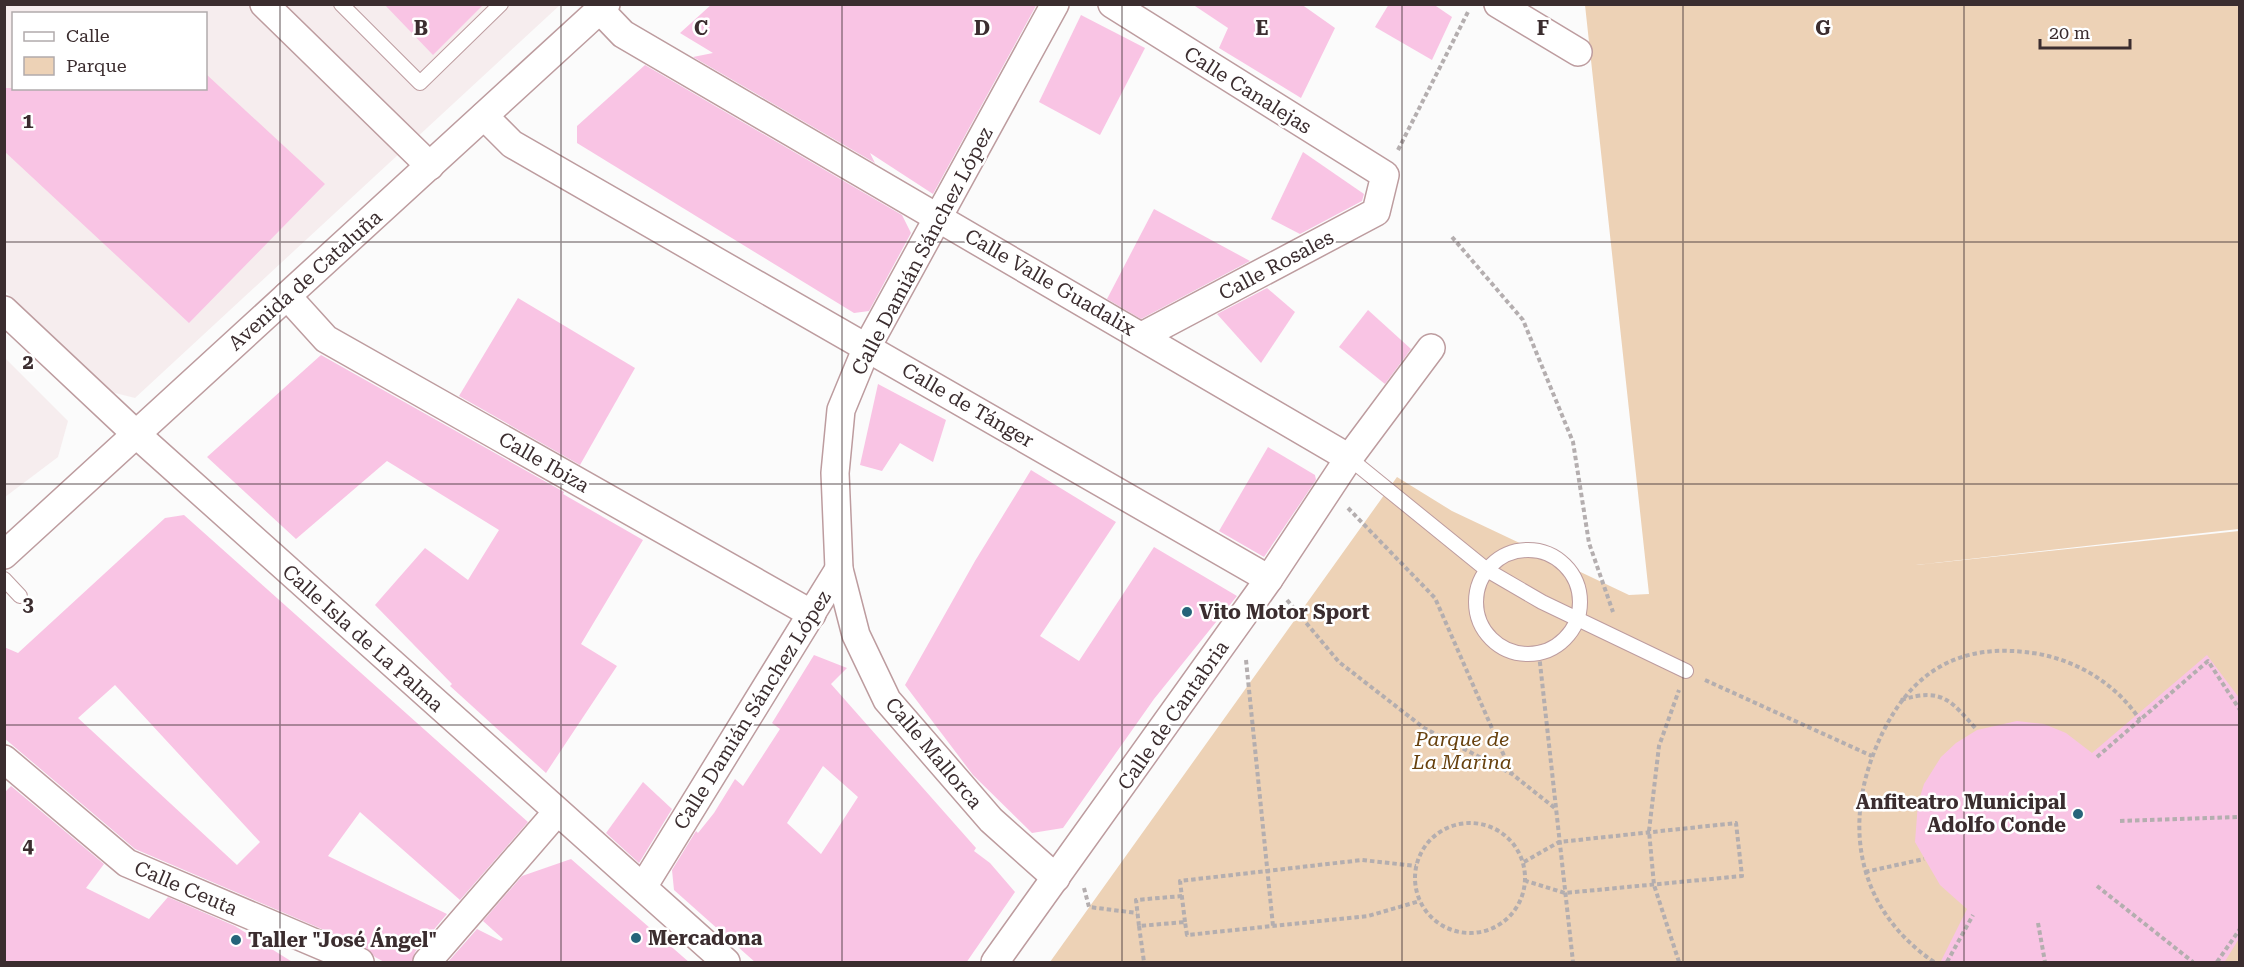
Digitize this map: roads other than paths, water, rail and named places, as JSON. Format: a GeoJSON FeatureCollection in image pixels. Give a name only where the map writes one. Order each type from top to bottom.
{"type":"FeatureCollection","features":[{"type":"Feature","properties":{"kind":"street","name":"Calle Damián Sánchez López"},"geometry":{"type":"LineString","coordinates":[[643,887],[839,569],[835,473],[841,410],[867,347],[1055,4]]}},
{"type":"Feature","properties":{"kind":"street","name":"Calle Canalejas"},"geometry":{"type":"LineString","coordinates":[[1112,4],[1385,175]]}},
{"type":"Feature","properties":{"kind":"street"},"geometry":{"type":"LineString","coordinates":[[1498,4],[1578,52]]}},
{"type":"Feature","properties":{"kind":"street"},"geometry":{"type":"LineString","coordinates":[[269,6],[430,166]]}},
{"type":"Feature","properties":{"kind":"street","name":"Calle Valle Guadalix"},"geometry":{"type":"LineString","coordinates":[[603,7],[623,34],[1349,458]]}},
{"type":"Feature","properties":{"kind":"street","name":"Avenida de Cataluña"},"geometry":{"type":"LineString","coordinates":[[4,555],[603,7]]}},
{"type":"Feature","properties":{"kind":"street","name":"Calle de Tánger"},"geometry":{"type":"LineString","coordinates":[[484,116],[512,144],[1269,579]]}},
{"type":"Feature","properties":{"kind":"street","name":"Calle Rosales"},"geometry":{"type":"LineString","coordinates":[[1142,336],[1376,212],[1385,175]]}},
{"type":"Feature","properties":{"kind":"street","name":"Calle Ibiza"},"geometry":{"type":"LineString","coordinates":[[287,296],[326,339],[812,614]]}},
{"type":"Feature","properties":{"kind":"street","name":"Calle Isla de La Palma"},"geometry":{"type":"LineString","coordinates":[[4,310],[136,434],[726,963]]}},
{"type":"Feature","properties":{"kind":"street","name":"Calle de Cantabria"},"geometry":{"type":"LineString","coordinates":[[995,963],[1269,579],[1349,458],[1431,348]]}},
{"type":"Feature","properties":{"kind":"street","name":"Calle Mallorca"},"geometry":{"type":"LineString","coordinates":[[839,569],[856,635],[887,700],[991,820],[1056,878]]}},
{"type":"Feature","properties":{"kind":"street","name":"Calle Ceuta"},"geometry":{"type":"LineString","coordinates":[[4,759],[127,863],[360,963]]}},
{"type":"Feature","properties":{"kind":"street"},"geometry":{"type":"LineString","coordinates":[[427,963],[557,812]]}},
{"type":"Feature","properties":{"kind":"lane"},"geometry":{"type":"LineString","coordinates":[[341,4],[420,83],[501,4]]}},
{"type":"Feature","properties":{"kind":"lane"},"geometry":{"type":"LineString","coordinates":[[1349,458],[1487,570],[1542,602],[1686,671]]}},
{"type":"Feature","properties":{"kind":"lane"},"geometry":{"type":"LineString","coordinates":[[1530,549],[1553,556],[1572,572],[1579,587],[1581,603],[1578,619],[1563,642],[1539,654],[1521,654],[1503,649],[1489,637],[1479,621],[1476,604],[1478,585],[1487,570],[1499,558],[1514,551],[1530,549]]}},
{"type":"Feature","properties":{"kind":"lane"},"geometry":{"type":"LineString","coordinates":[[4,579],[20,596]]}},
{"type":"Feature","properties":{"kind":"place","name":"Vito Motor Sport"},"geometry":{"type":"Point","coordinates":[1187,612]}},
{"type":"Feature","properties":{"kind":"place","name":"Anfiteatro Municipal Adolfo Conde"},"geometry":{"type":"Point","coordinates":[2078,814]}},
{"type":"Feature","properties":{"kind":"place","name":"Mercadona"},"geometry":{"type":"Point","coordinates":[636,938]}},
{"type":"Feature","properties":{"kind":"place","name":"Taller \"José Ángel\""},"geometry":{"type":"Point","coordinates":[236,940]}},
{"type":"Feature","properties":{"kind":"park label","name":"Parque de La Marina"},"geometry":{"type":"Point","coordinates":[1462,750]}}]}
